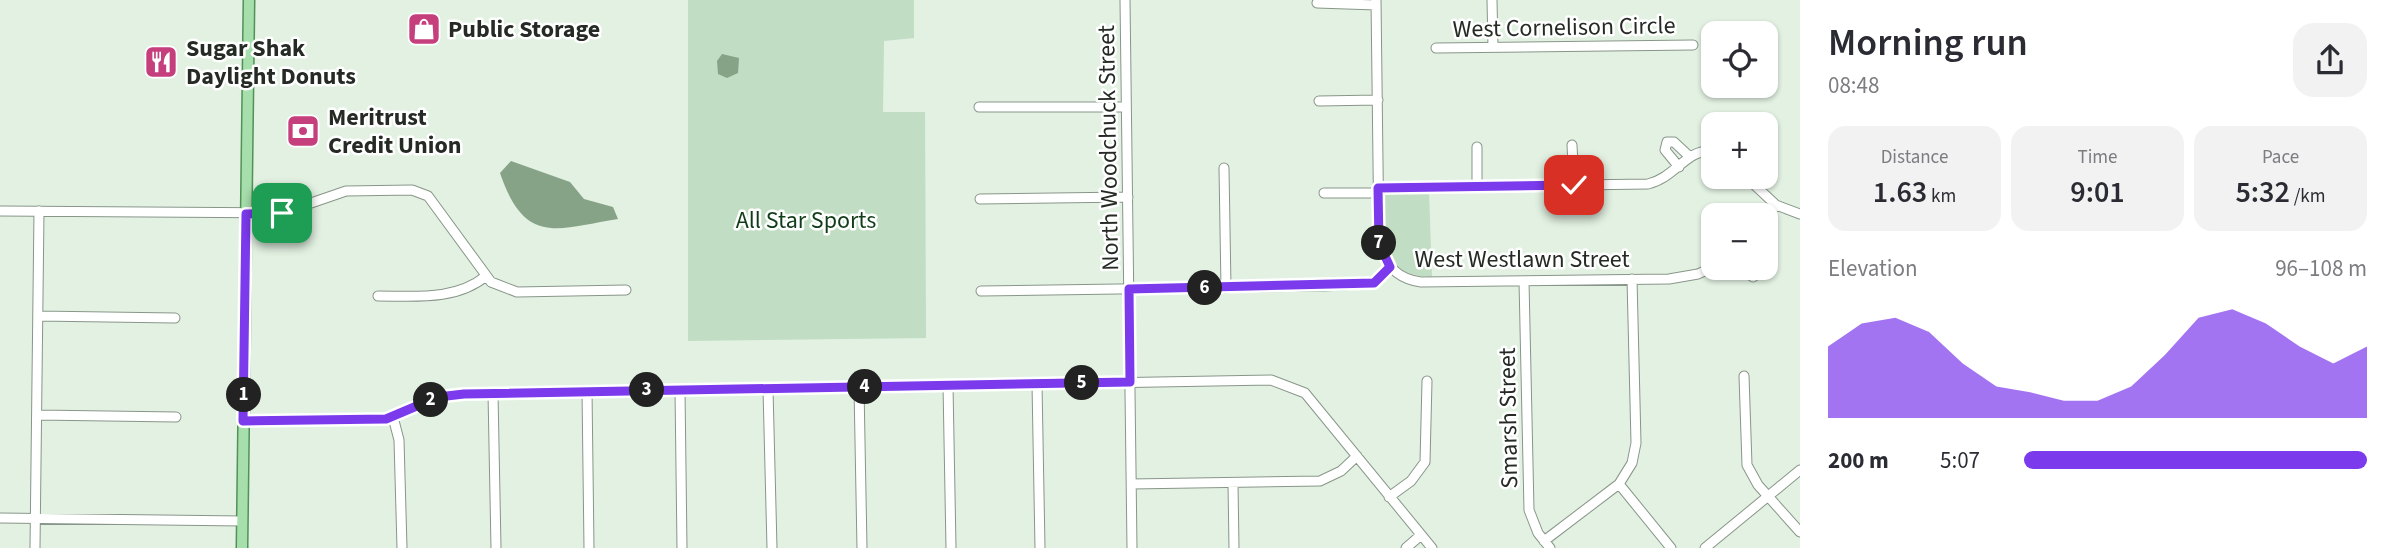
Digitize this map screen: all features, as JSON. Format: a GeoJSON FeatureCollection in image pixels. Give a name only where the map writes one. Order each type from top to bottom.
{"type":"FeatureCollection","features":[{"type":"Feature","properties":{"kind":"main road"},"geometry":{"type":"LineString","coordinates":[[242,548],[249,0]]}},
{"type":"Feature","properties":{"kind":"street","name":"North Woodchuck Street"},"geometry":{"type":"LineString","coordinates":[[1125,0],[1132,548]]}},
{"type":"Feature","properties":{"kind":"street"},"geometry":{"type":"LineString","coordinates":[[1492,0],[1493,47]]}},
{"type":"Feature","properties":{"kind":"street"},"geometry":{"type":"LineString","coordinates":[[1317,4],[1376,2],[1379,243],[1390,267]]}},
{"type":"Feature","properties":{"kind":"street","name":"West Cornelison Circle"},"geometry":{"type":"LineString","coordinates":[[1436,48],[1693,45]]}},
{"type":"Feature","properties":{"kind":"street"},"geometry":{"type":"LineString","coordinates":[[1319,101],[1378,100]]}},
{"type":"Feature","properties":{"kind":"street"},"geometry":{"type":"LineString","coordinates":[[979,107],[1126,107]]}},
{"type":"Feature","properties":{"kind":"street"},"geometry":{"type":"LineString","coordinates":[[1679,167],[1665,150],[1667,142],[1674,142],[1690,157]]}},
{"type":"Feature","properties":{"kind":"street"},"geometry":{"type":"LineString","coordinates":[[1572,145],[1574,185]]}},
{"type":"Feature","properties":{"kind":"street"},"geometry":{"type":"LineString","coordinates":[[1477,147],[1477,186]]}},
{"type":"Feature","properties":{"kind":"street"},"geometry":{"type":"LineString","coordinates":[[1324,193],[1477,186],[1648,184],[1666,178],[1690,157],[1701,152]]}},
{"type":"Feature","properties":{"kind":"street"},"geometry":{"type":"LineString","coordinates":[[1224,168],[1226,288]]}},
{"type":"Feature","properties":{"kind":"street"},"geometry":{"type":"LineString","coordinates":[[1759,189],[1774,203]]}},
{"type":"Feature","properties":{"kind":"street"},"geometry":{"type":"LineString","coordinates":[[0,211],[282,213],[346,191],[421,192],[434,203],[491,282],[517,292],[626,290]]}},
{"type":"Feature","properties":{"kind":"street"},"geometry":{"type":"LineString","coordinates":[[981,200],[1128,198]]}},
{"type":"Feature","properties":{"kind":"street"},"geometry":{"type":"LineString","coordinates":[[1778,206],[1800,214]]}},
{"type":"Feature","properties":{"kind":"street"},"geometry":{"type":"LineString","coordinates":[[35,548],[39,211]]}},
{"type":"Feature","properties":{"kind":"street","name":"West Westlawn Street"},"geometry":{"type":"LineString","coordinates":[[981,291],[1374,283],[1390,267],[1406,279],[1421,282],[1679,278],[1701,271]]}},
{"type":"Feature","properties":{"kind":"street"},"geometry":{"type":"LineString","coordinates":[[377,296],[447,295],[475,286],[486,276]]}},
{"type":"Feature","properties":{"kind":"street"},"geometry":{"type":"LineString","coordinates":[[1548,544],[1619,484],[1632,463],[1636,443],[1632,279]]}},
{"type":"Feature","properties":{"kind":"street","name":"Smarsh Street"},"geometry":{"type":"LineString","coordinates":[[1524,281],[1530,510],[1548,544]]}},
{"type":"Feature","properties":{"kind":"street"},"geometry":{"type":"LineString","coordinates":[[38,316],[175,318]]}},
{"type":"Feature","properties":{"kind":"street"},"geometry":{"type":"LineString","coordinates":[[1744,376],[1747,465],[1768,496],[1800,532]]}},
{"type":"Feature","properties":{"kind":"street"},"geometry":{"type":"LineString","coordinates":[[243,421],[325,421],[393,417],[438,397],[493,393],[1251,379],[1293,386],[1305,393],[1432,548]]}},
{"type":"Feature","properties":{"kind":"street"},"geometry":{"type":"LineString","coordinates":[[1389,497],[1411,481],[1425,462],[1427,381]]}},
{"type":"Feature","properties":{"kind":"street"},"geometry":{"type":"LineString","coordinates":[[1037,384],[1040,548]]}},
{"type":"Feature","properties":{"kind":"street"},"geometry":{"type":"LineString","coordinates":[[948,385],[951,548]]}},
{"type":"Feature","properties":{"kind":"street"},"geometry":{"type":"LineString","coordinates":[[859,387],[862,548]]}},
{"type":"Feature","properties":{"kind":"street"},"geometry":{"type":"LineString","coordinates":[[768,389],[772,548]]}},
{"type":"Feature","properties":{"kind":"street"},"geometry":{"type":"LineString","coordinates":[[680,390],[682,548]]}},
{"type":"Feature","properties":{"kind":"street"},"geometry":{"type":"LineString","coordinates":[[587,391],[589,548]]}},
{"type":"Feature","properties":{"kind":"street"},"geometry":{"type":"LineString","coordinates":[[493,393],[496,548]]}},
{"type":"Feature","properties":{"kind":"street"},"geometry":{"type":"LineString","coordinates":[[38,415],[176,416]]}},
{"type":"Feature","properties":{"kind":"street"},"geometry":{"type":"LineString","coordinates":[[393,417],[399,440],[402,548]]}},
{"type":"Feature","properties":{"kind":"street"},"geometry":{"type":"LineString","coordinates":[[1131,484],[1320,481],[1341,471],[1357,456]]}},
{"type":"Feature","properties":{"kind":"street"},"geometry":{"type":"LineString","coordinates":[[1705,548],[1800,470]]}},
{"type":"Feature","properties":{"kind":"street"},"geometry":{"type":"LineString","coordinates":[[1233,483],[1234,548]]}},
{"type":"Feature","properties":{"kind":"street"},"geometry":{"type":"LineString","coordinates":[[1619,484],[1671,548]]}},
{"type":"Feature","properties":{"kind":"street"},"geometry":{"type":"LineString","coordinates":[[0,517],[242,521]]}},
{"type":"Feature","properties":{"kind":"street"},"geometry":{"type":"LineString","coordinates":[[1406,548],[1421,535]]}},
{"type":"Feature","properties":{"kind":"green space","name":"All Star Sports"},"geometry":{"type":"Polygon","coordinates":[[[688,0],[914,0],[914,38],[884,41],[883,112],[925,112],[926,338],[688,341],[688,0]]]}},
{"type":"Feature","properties":{"kind":"green space"},"geometry":{"type":"Polygon","coordinates":[[[1429,192],[1432,277],[1414,275],[1393,261],[1385,238],[1384,224],[1385,194],[1429,192]]]}},
{"type":"Feature","properties":{"kind":"shaded area"},"geometry":{"type":"Polygon","coordinates":[[[722,54],[739,58],[738,73],[727,78],[718,74],[717,61],[722,54]]]}},
{"type":"Feature","properties":{"kind":"shaded area"},"geometry":{"type":"Polygon","coordinates":[[[511,161],[570,182],[584,199],[613,207],[618,219],[560,228],[545,227],[532,222],[520,212],[500,173],[511,161]]]}},
{"type":"Feature","properties":{"kind":"place","name":"Public Storage"},"geometry":{"type":"Point","coordinates":[424,29]}},
{"type":"Feature","properties":{"kind":"place","name":"Sugar Shak Daylight Donuts"},"geometry":{"type":"Point","coordinates":[161,62]}},
{"type":"Feature","properties":{"kind":"place","name":"Meritrust Credit Union"},"geometry":{"type":"Point","coordinates":[303,131]}},
{"type":"Feature","properties":{"kind":"route"},"geometry":{"type":"LineString","coordinates":[[282,213],[246,214],[243,421],[386,419],[438,397],[464,394],[1130,382],[1129,289],[1374,283],[1390,267],[1382,255],[1379,243],[1378,188],[1574,185]]}}]}
